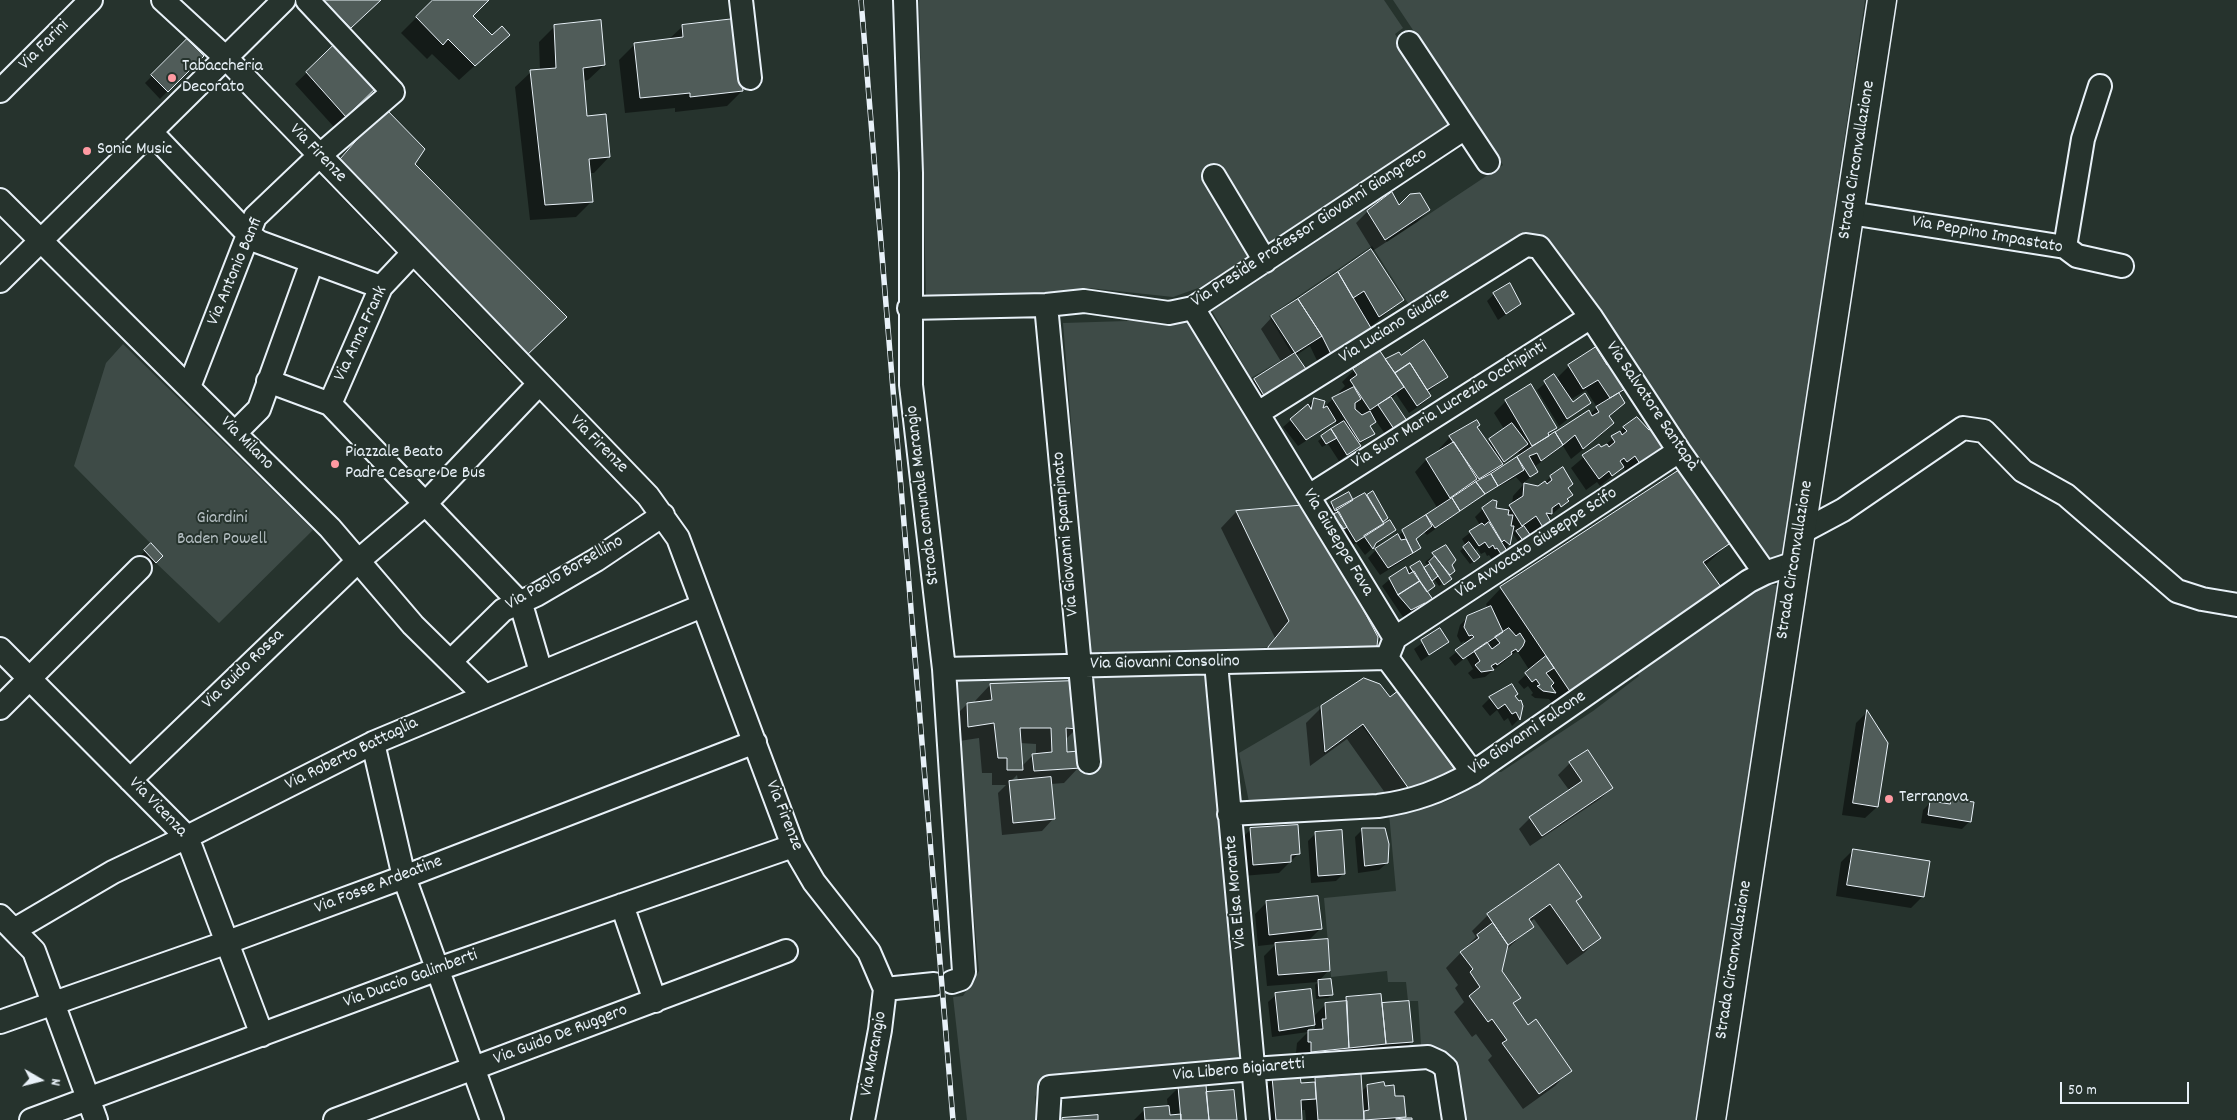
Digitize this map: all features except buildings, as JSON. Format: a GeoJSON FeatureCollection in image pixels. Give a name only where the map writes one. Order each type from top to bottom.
{"type":"FeatureCollection","features":[{"type":"Feature","properties":{"kind":"main road","name":"Strada Circonvallazione"},"geometry":{"type":"LineString","coordinates":[[1711,1120],[1882,0]]}},
{"type":"Feature","properties":{"kind":"street","name":"Via Farini"},"geometry":{"type":"LineString","coordinates":[[0,91],[90,0]]}},
{"type":"Feature","properties":{"kind":"street","name":"Via Firenze"},"geometry":{"type":"LineString","coordinates":[[164,0],[226,58],[538,385],[648,496],[663,515],[678,538],[793,846],[814,882],[869,952],[885,989]]}},
{"type":"Feature","properties":{"kind":"street"},"geometry":{"type":"LineString","coordinates":[[0,281],[284,0]]}},
{"type":"Feature","properties":{"kind":"street","name":"Via Antonio Banfi"},"geometry":{"type":"LineString","coordinates":[[189,387],[255,217],[319,156],[393,92],[307,0]]}},
{"type":"Feature","properties":{"kind":"street"},"geometry":{"type":"LineString","coordinates":[[742,0],[750,78]]}},
{"type":"Feature","properties":{"kind":"street","name":"Strada comunale Marangio"},"geometry":{"type":"LineString","coordinates":[[885,989],[943,983],[961,979],[964,972],[944,669],[911,385],[909,308],[911,173],[906,0]]}},
{"type":"Feature","properties":{"kind":"street"},"geometry":{"type":"LineString","coordinates":[[1409,42],[1488,162]]}},
{"type":"Feature","properties":{"kind":"street"},"geometry":{"type":"LineString","coordinates":[[2065,247],[2082,140],[2100,86]]}},
{"type":"Feature","properties":{"kind":"street","name":"Via Preside Professor Giovanni Giangreco"},"geometry":{"type":"LineString","coordinates":[[909,308],[1046,305],[1084,301],[1169,313],[1193,308],[1465,128]]}},
{"type":"Feature","properties":{"kind":"street"},"geometry":{"type":"LineString","coordinates":[[151,132],[248,234],[259,242],[381,287]]}},
{"type":"Feature","properties":{"kind":"street"},"geometry":{"type":"LineString","coordinates":[[1214,176],[1265,261]]}},
{"type":"Feature","properties":{"kind":"street","name":"Via Milano"},"geometry":{"type":"LineString","coordinates":[[0,200],[330,528],[413,625],[484,695]]}},
{"type":"Feature","properties":{"kind":"street","name":"Via Peppino Impastato"},"geometry":{"type":"LineString","coordinates":[[1850,213],[2065,247],[2077,256],[2122,266]]}},
{"type":"Feature","properties":{"kind":"street","name":"Via Luciano Giudice"},"geometry":{"type":"LineString","coordinates":[[1258,413],[1526,245],[1533,245]]}},
{"type":"Feature","properties":{"kind":"street","name":"Via Salvatore Santapà"},"geometry":{"type":"LineString","coordinates":[[1533,245],[1539,247],[1591,317],[1678,451],[1765,573]]}},
{"type":"Feature","properties":{"kind":"street","name":"Via Anna Frank"},"geometry":{"type":"LineString","coordinates":[[332,400],[381,287],[413,253]]}},
{"type":"Feature","properties":{"kind":"street"},"geometry":{"type":"LineString","coordinates":[[235,433],[259,409],[312,262]]}},
{"type":"Feature","properties":{"kind":"street","name":"Via Giovanni Spampinato"},"geometry":{"type":"LineString","coordinates":[[1046,305],[1089,762]]}},
{"type":"Feature","properties":{"kind":"street","name":"Via Giuseppe Fava"},"geometry":{"type":"LineString","coordinates":[[1193,308],[1309,496],[1391,648],[1473,773]]}},
{"type":"Feature","properties":{"kind":"street","name":"Via Suor Maria Lucrezia Occhipinti"},"geometry":{"type":"LineString","coordinates":[[1309,496],[1591,317]]}},
{"type":"Feature","properties":{"kind":"street"},"geometry":{"type":"LineString","coordinates":[[270,375],[332,400],[431,504],[521,604],[541,672]]}},
{"type":"Feature","properties":{"kind":"street"},"geometry":{"type":"LineString","coordinates":[[431,504],[538,385]]}},
{"type":"Feature","properties":{"kind":"street"},"geometry":{"type":"LineString","coordinates":[[1800,533],[1843,510],[1963,428],[1984,431],[2023,471],[2066,495],[2177,591],[2237,605]]}},
{"type":"Feature","properties":{"kind":"street","name":"Via Avvocato Giuseppe Scifo"},"geometry":{"type":"LineString","coordinates":[[1391,648],[1678,451]]}},
{"type":"Feature","properties":{"kind":"street","name":"Via Guido Rossa"},"geometry":{"type":"LineString","coordinates":[[130,780],[358,561],[431,504]]}},
{"type":"Feature","properties":{"kind":"street","name":"Via Paolo Borsellino"},"geometry":{"type":"LineString","coordinates":[[451,661],[503,610],[521,604],[596,560],[663,515]]}},
{"type":"Feature","properties":{"kind":"street","name":"Via Giovanni Falcone"},"geometry":{"type":"LineString","coordinates":[[1230,814],[1378,806],[1401,803],[1442,790],[1473,773],[1749,582],[1765,573],[1795,563]]}},
{"type":"Feature","properties":{"kind":"street"},"geometry":{"type":"LineString","coordinates":[[0,708],[140,568]]}},
{"type":"Feature","properties":{"kind":"street","name":"Via Roberto Battaglia"},"geometry":{"type":"LineString","coordinates":[[7,923],[187,837],[373,742],[702,606]]}},
{"type":"Feature","properties":{"kind":"street","name":"Via Giovanni Consolino"},"geometry":{"type":"LineString","coordinates":[[944,669],[1216,664],[1391,648]]}},
{"type":"Feature","properties":{"kind":"street","name":"Via Vicenza"},"geometry":{"type":"LineString","coordinates":[[0,649],[187,837],[262,1034]]}},
{"type":"Feature","properties":{"kind":"street","name":"Via Elsa Morante"},"geometry":{"type":"LineString","coordinates":[[1216,664],[1258,1120]]}},
{"type":"Feature","properties":{"kind":"street"},"geometry":{"type":"LineString","coordinates":[[373,742],[404,877],[492,1120]]}},
{"type":"Feature","properties":{"kind":"street","name":"Via Fosse Ardeatine"},"geometry":{"type":"LineString","coordinates":[[0,1022],[228,942],[404,877],[755,742]]}},
{"type":"Feature","properties":{"kind":"street","name":"Via Duccio Galimberti"},"geometry":{"type":"LineString","coordinates":[[31,1120],[92,1110],[262,1034],[438,969],[793,846]]}},
{"type":"Feature","properties":{"kind":"street"},"geometry":{"type":"LineString","coordinates":[[622,905],[655,1000]]}},
{"type":"Feature","properties":{"kind":"street"},"geometry":{"type":"LineString","coordinates":[[7,923],[34,951],[92,1110]]}},
{"type":"Feature","properties":{"kind":"street","name":"Via Guido De Ruggero"},"geometry":{"type":"LineString","coordinates":[[335,1120],[786,951]]}},
{"type":"Feature","properties":{"kind":"street","name":"Via Marangio"},"geometry":{"type":"LineString","coordinates":[[863,1120],[880,1030],[885,989]]}},
{"type":"Feature","properties":{"kind":"street","name":"Via Libero Bigiaretti"},"geometry":{"type":"LineString","coordinates":[[1048,1120],[1050,1087],[1253,1069],[1428,1057],[1446,1068],[1454,1120]]}},
{"type":"Feature","properties":{"kind":"green space"},"geometry":{"type":"Polygon","coordinates":[[[919,0],[1384,0],[1403,28],[1395,34],[1451,123],[1201,287],[1173,297],[1089,288],[1040,295],[926,295],[919,0]]]}},
{"type":"Feature","properties":{"kind":"green space"},"geometry":{"type":"Polygon","coordinates":[[[1393,0],[1865,0],[1833,216],[1790,555],[1769,561],[1547,246],[1411,308],[1372,246],[1269,316],[1292,354],[1251,378],[1212,311],[1365,210],[1387,242],[1503,165],[1393,0]]]}},
{"type":"Feature","properties":{"kind":"green space"},"geometry":{"type":"Polygon","coordinates":[[[1190,319],[1212,346],[1377,642],[1090,656],[1063,323],[1190,319]]]}},
{"type":"Feature","properties":{"kind":"green space","name":"Giardini Baden Powell"},"geometry":{"type":"Polygon","coordinates":[[[123,344],[313,530],[219,623],[156,563],[163,556],[74,466],[106,363],[123,344]]]}},
{"type":"Feature","properties":{"kind":"green space"},"geometry":{"type":"Polygon","coordinates":[[[1761,584],[1776,585],[1781,588],[1698,1120],[1465,1120],[1446,1055],[1421,1045],[1418,1001],[1408,1001],[1406,982],[1388,982],[1387,971],[1331,977],[1324,898],[1396,891],[1389,813],[1438,804],[1461,794],[1481,778],[1501,772],[1593,711],[1639,676],[1634,669],[1761,584]]]}},
{"type":"Feature","properties":{"kind":"green space"},"geometry":{"type":"Polygon","coordinates":[[[1204,675],[1243,1059],[1044,1079],[1035,1097],[1038,1120],[967,1120],[953,997],[963,996],[979,971],[952,678],[1204,675]]]}},
{"type":"Feature","properties":{"kind":"green space"},"geometry":{"type":"Polygon","coordinates":[[[1319,706],[1324,754],[1362,726],[1409,789],[1404,794],[1249,802],[1239,753],[1319,706]]]}},
{"type":"Feature","properties":{"kind":"railway"},"geometry":{"type":"LineString","coordinates":[[861,0],[953,1120]]}},
{"type":"Feature","properties":{"kind":"place","name":"Tabaccheria Decorato"},"geometry":{"type":"Point","coordinates":[172,78]}},
{"type":"Feature","properties":{"kind":"place","name":"Sonic Music"},"geometry":{"type":"Point","coordinates":[87,151]}},
{"type":"Feature","properties":{"kind":"place","name":"Piazzale Beato Padre Cesare De Bus"},"geometry":{"type":"Point","coordinates":[335,464]}},
{"type":"Feature","properties":{"kind":"place","name":"Terranova"},"geometry":{"type":"Point","coordinates":[1889,799]}}]}
